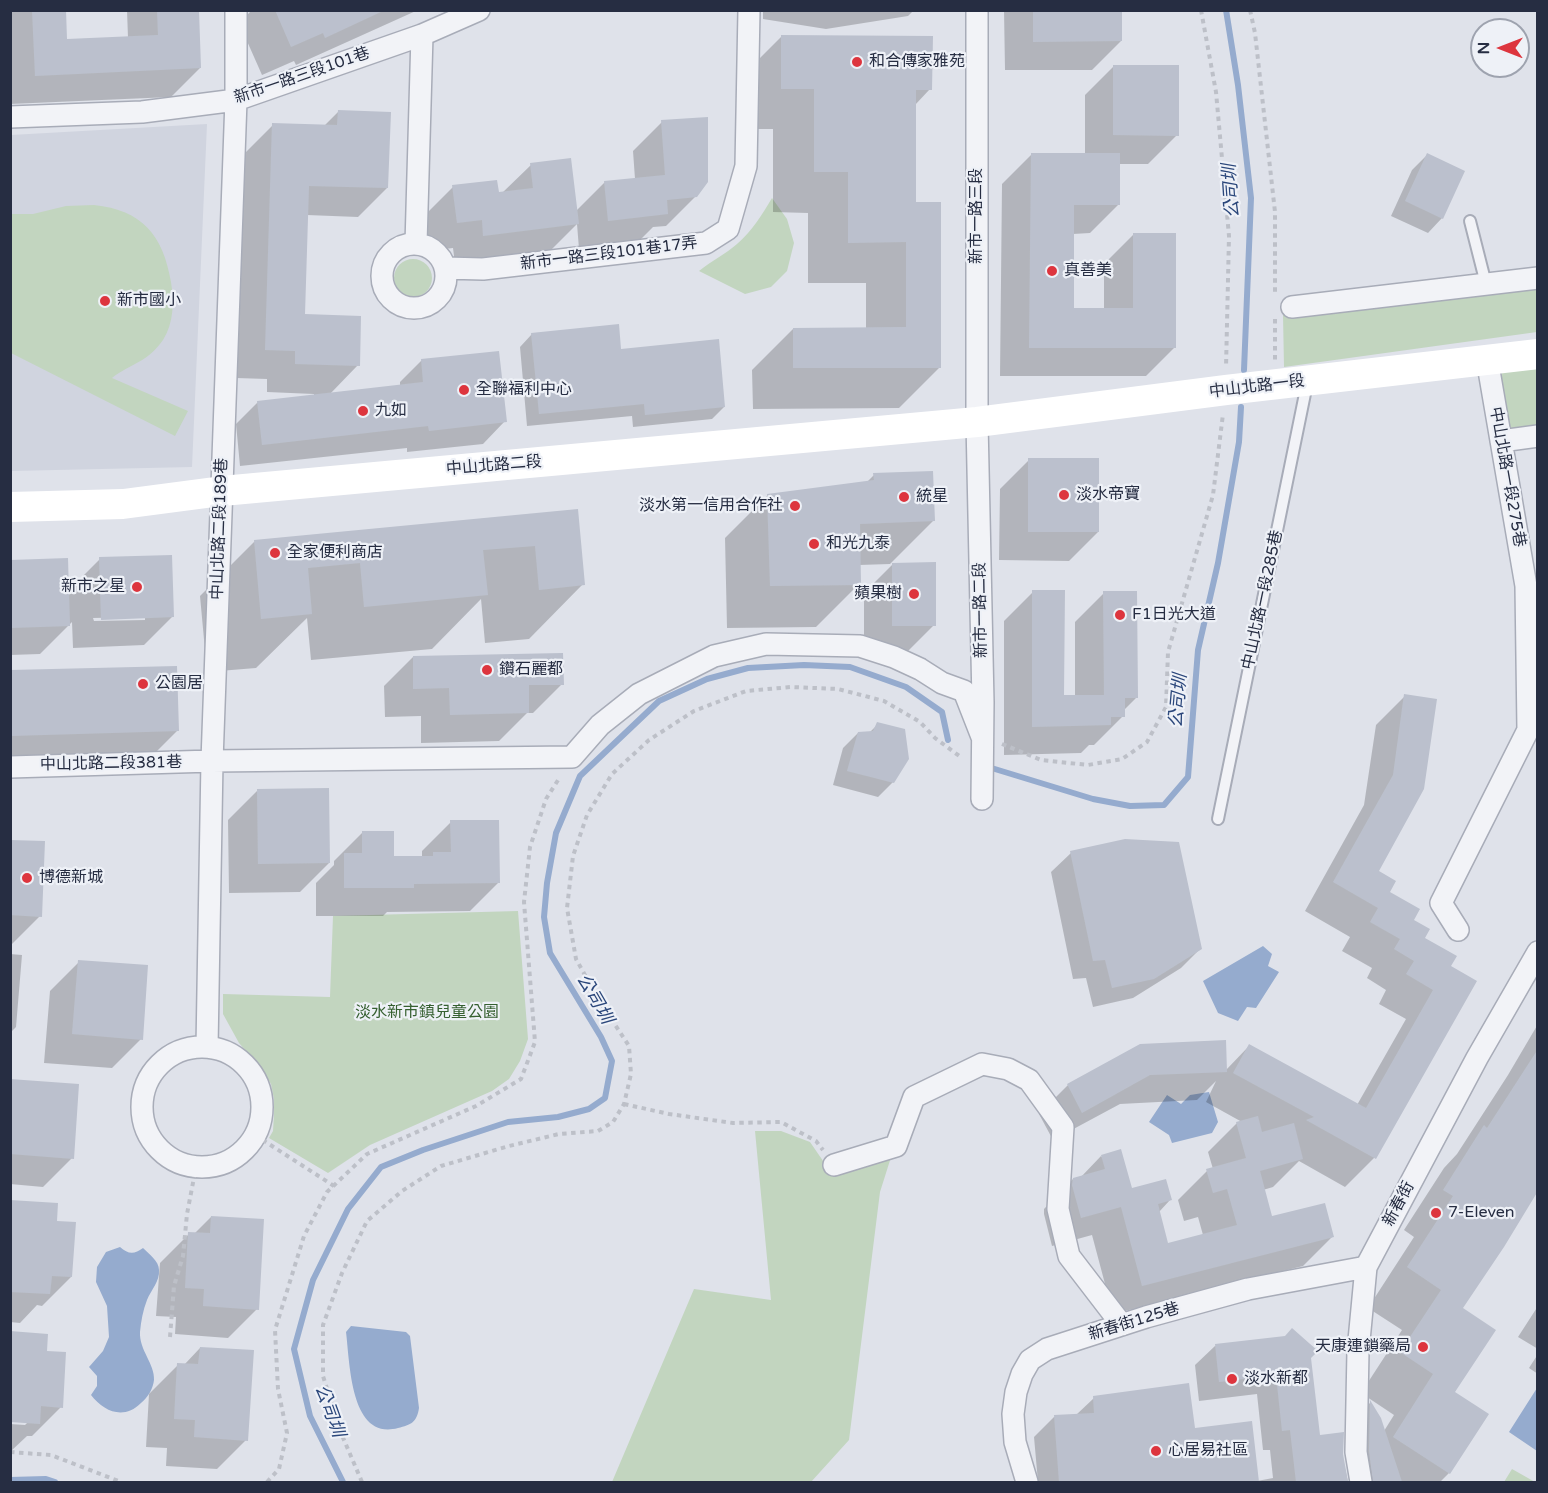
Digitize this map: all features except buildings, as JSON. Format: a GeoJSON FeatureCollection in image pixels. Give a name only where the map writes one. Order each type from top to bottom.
{"type":"FeatureCollection","features":[{"type":"Feature","properties":{"kind":"street","name":"中山北路二段189巷"},"geometry":{"type":"LineString","coordinates":[[207,1047],[212,761],[236,100],[236,10]]}},
{"type":"Feature","properties":{"kind":"street","name":"新市一路三段101巷"},"geometry":{"type":"LineString","coordinates":[[10,117],[142,112],[236,100],[422,35],[479,10]]}},
{"type":"Feature","properties":{"kind":"street","name":"新市一路三段101巷17弄"},"geometry":{"type":"LineString","coordinates":[[445,268],[483,269],[706,243],[728,229],[746,166],[749,10]]}},
{"type":"Feature","properties":{"kind":"street","name":"新市一路三段"},"geometry":{"type":"LineString","coordinates":[[977,10],[977,422]]}},
{"type":"Feature","properties":{"kind":"street"},"geometry":{"type":"LineString","coordinates":[[416,244],[422,35]]}},
{"type":"Feature","properties":{"kind":"street"},"geometry":{"type":"LineString","coordinates":[[416,244],[434,251],[445,268],[446,279],[437,299],[417,308],[406,307],[388,295],[382,274],[385,264],[397,249],[416,244]]}},
{"type":"Feature","properties":{"kind":"street"},"geometry":{"type":"LineString","coordinates":[[1281,309],[1538,278]]}},
{"type":"Feature","properties":{"kind":"street","name":"中山北路一段"},"geometry":{"type":"LineString","coordinates":[[977,422],[1226,390],[1538,354]]}},
{"type":"Feature","properties":{"kind":"street","name":"中山北路一段275巷"},"geometry":{"type":"LineString","coordinates":[[1458,930],[1441,903],[1528,730],[1526,586],[1487,359]]}},
{"type":"Feature","properties":{"kind":"street","name":"中山北路二段"},"geometry":{"type":"LineString","coordinates":[[10,507],[123,504],[222,491],[977,422]]}},
{"type":"Feature","properties":{"kind":"street","name":"新市一路二段"},"geometry":{"type":"LineString","coordinates":[[977,422],[982,799]]}},
{"type":"Feature","properties":{"kind":"street"},"geometry":{"type":"LineString","coordinates":[[1501,441],[1538,436]]}},
{"type":"Feature","properties":{"kind":"street"},"geometry":{"type":"LineString","coordinates":[[572,757],[600,725],[639,694],[714,656],[766,644],[860,646],[894,657],[920,669],[942,683],[964,691],[982,737]]}},
{"type":"Feature","properties":{"kind":"street","name":"中山北路二段381巷"},"geometry":{"type":"LineString","coordinates":[[10,766],[572,757]]}},
{"type":"Feature","properties":{"kind":"street","name":"新春街"},"geometry":{"type":"LineString","coordinates":[[1361,1482],[1356,1452],[1358,1351],[1366,1267],[1477,1058],[1538,952]]}},
{"type":"Feature","properties":{"kind":"street"},"geometry":{"type":"LineString","coordinates":[[207,1047],[225,1052],[241,1062],[253,1076],[260,1094],[262,1113],[255,1135],[247,1147],[233,1159],[215,1166],[196,1167],[177,1162],[159,1150],[148,1133],[142,1113],[144,1092],[153,1073],[167,1058],[186,1049],[207,1047]]}},
{"type":"Feature","properties":{"kind":"street"},"geometry":{"type":"LineString","coordinates":[[834,1165],[896,1146],[914,1097],[982,1064],[1008,1069],[1029,1080],[1063,1127],[1058,1209],[1069,1256],[1122,1325]]}},
{"type":"Feature","properties":{"kind":"street","name":"新春街125巷"},"geometry":{"type":"LineString","coordinates":[[1028,1482],[1015,1442],[1013,1414],[1016,1392],[1030,1360],[1047,1349],[1248,1289],[1366,1267]]}},
{"type":"Feature","properties":{"kind":"lane"},"geometry":{"type":"LineString","coordinates":[[1470,221],[1486,284]]}},
{"type":"Feature","properties":{"kind":"lane","name":"中山北路一段285巷"},"geometry":{"type":"LineString","coordinates":[[1218,819],[1307,381]]}},
{"type":"Feature","properties":{"kind":"path"},"geometry":{"type":"LineString","coordinates":[[982,737],[1041,760],[1088,765],[1122,759],[1147,742],[1166,707],[1168,652],[1212,495],[1226,390],[1229,236],[1216,92],[1201,10]]}},
{"type":"Feature","properties":{"kind":"path"},"geometry":{"type":"LineString","coordinates":[[1250,10],[1255,33],[1275,212],[1281,309],[1275,385]]}},
{"type":"Feature","properties":{"kind":"path"},"geometry":{"type":"LineString","coordinates":[[362,1482],[341,1433],[323,1376],[323,1325],[342,1272],[367,1221],[402,1191],[441,1166],[519,1143],[560,1134],[598,1131],[613,1122],[624,1104],[631,1074],[629,1047],[576,959],[567,908],[573,856],[587,815],[612,774],[648,740],[694,711],[746,691],[791,687],[838,689],[884,701],[920,722],[934,738],[982,772]]}},
{"type":"Feature","properties":{"kind":"path"},"geometry":{"type":"LineString","coordinates":[[267,1482],[279,1470],[286,1433],[278,1389],[275,1330],[304,1236],[327,1192],[366,1154],[476,1106],[521,1079],[535,1042],[524,902],[530,847],[546,799],[572,757]]}},
{"type":"Feature","properties":{"kind":"path"},"geometry":{"type":"LineString","coordinates":[[624,1104],[669,1114],[733,1123],[781,1122],[816,1141],[834,1165]]}},
{"type":"Feature","properties":{"kind":"path"},"geometry":{"type":"LineString","coordinates":[[255,1135],[334,1186]]}},
{"type":"Feature","properties":{"kind":"path"},"geometry":{"type":"LineString","coordinates":[[170,1337],[174,1286],[183,1256],[187,1214],[196,1167]]}},
{"type":"Feature","properties":{"kind":"path"},"geometry":{"type":"LineString","coordinates":[[10,1452],[51,1455],[121,1482]]}},
{"type":"Feature","properties":{"kind":"shaded area","name":"新市國小"},"geometry":{"type":"Polygon","coordinates":[[[207,124],[192,467],[11,471],[11,135],[207,124]]]}},
{"type":"Feature","properties":{"kind":"green space"},"geometry":{"type":"Polygon","coordinates":[[[772,198],[787,219],[794,243],[787,271],[771,287],[745,294],[699,271],[742,239],[772,198]]]}},
{"type":"Feature","properties":{"kind":"green space"},"geometry":{"type":"Polygon","coordinates":[[[94,205],[125,213],[148,228],[156,238],[167,265],[173,297],[167,333],[151,354],[112,378],[188,411],[175,436],[11,353],[11,214],[33,214],[66,206],[94,205]]]}},
{"type":"Feature","properties":{"kind":"green space"},"geometry":{"type":"Polygon","coordinates":[[[413,259],[420,260],[426,265],[431,271],[431,285],[426,291],[420,296],[413,297],[406,296],[400,291],[395,285],[394,278],[395,271],[400,265],[406,260],[413,259]]]}},
{"type":"Feature","properties":{"kind":"green space"},"geometry":{"type":"Polygon","coordinates":[[[1537,284],[1537,332],[1284,367],[1283,315],[1537,284]]]}},
{"type":"Feature","properties":{"kind":"green space"},"geometry":{"type":"Polygon","coordinates":[[[1537,369],[1537,427],[1508,430],[1501,372],[1537,369]]]}},
{"type":"Feature","properties":{"kind":"green space","name":"淡水新市鎮兒童公園"},"geometry":{"type":"Polygon","coordinates":[[[518,911],[528,1039],[520,1061],[509,1079],[492,1091],[370,1145],[328,1173],[269,1138],[273,1131],[274,1115],[271,1084],[261,1068],[239,1043],[223,1014],[223,994],[330,997],[333,916],[518,911]]]}},
{"type":"Feature","properties":{"kind":"green space"},"geometry":{"type":"Polygon","coordinates":[[[755,1131],[781,1131],[810,1142],[830,1171],[892,1154],[880,1192],[849,1440],[811,1482],[612,1482],[694,1289],[771,1300],[755,1131]]]}},
{"type":"Feature","properties":{"kind":"green space"},"geometry":{"type":"Polygon","coordinates":[[[1512,1469],[1535,1482],[1504,1482],[1512,1469]]]}},
{"type":"Feature","properties":{"kind":"water"},"geometry":{"type":"Polygon","coordinates":[[[1263,946],[1272,954],[1268,966],[1279,972],[1256,1008],[1247,1007],[1238,1021],[1218,1013],[1203,981],[1263,946]]]}},
{"type":"Feature","properties":{"kind":"water"},"geometry":{"type":"Polygon","coordinates":[[[1209,1092],[1218,1122],[1212,1133],[1172,1143],[1169,1135],[1149,1122],[1167,1095],[1181,1104],[1190,1095],[1209,1092]]]}},
{"type":"Feature","properties":{"kind":"water"},"geometry":{"type":"Polygon","coordinates":[[[120,1247],[131,1253],[143,1248],[156,1261],[159,1274],[144,1308],[140,1332],[142,1345],[154,1374],[150,1393],[135,1408],[114,1412],[102,1406],[91,1395],[97,1386],[97,1376],[89,1367],[103,1351],[109,1337],[107,1306],[96,1282],[97,1267],[106,1252],[120,1247]]]}},
{"type":"Feature","properties":{"kind":"water"},"geometry":{"type":"Polygon","coordinates":[[[351,1326],[406,1332],[410,1336],[419,1408],[417,1417],[410,1424],[398,1428],[382,1429],[370,1423],[362,1412],[349,1362],[346,1332],[351,1326]]]}},
{"type":"Feature","properties":{"kind":"water"},"geometry":{"type":"Polygon","coordinates":[[[1537,1388],[1537,1451],[1509,1432],[1537,1388]]]}},
{"type":"Feature","properties":{"kind":"waterway","name":"公司圳"},"geometry":{"type":"LineString","coordinates":[[1226,10],[1238,85],[1251,198],[1244,370]]}},
{"type":"Feature","properties":{"kind":"waterway","name":"公司圳"},"geometry":{"type":"LineString","coordinates":[[985,766],[1093,799],[1130,806],[1164,805],[1188,777],[1198,650],[1218,563],[1239,442],[1241,407]]}},
{"type":"Feature","properties":{"kind":"waterway","name":"公司圳"},"geometry":{"type":"LineString","coordinates":[[343,1482],[310,1416],[294,1349],[313,1280],[348,1209],[381,1167],[423,1150],[508,1122],[558,1117],[589,1109],[605,1098],[612,1061],[601,1037],[550,953],[544,917],[547,883],[556,833],[580,776],[659,701],[707,679],[748,668],[804,665],[850,667],[906,687],[942,712],[948,740]]}},
{"type":"Feature","properties":{"kind":"waterway","name":"公司圳"},"geometry":{"type":"LineString","coordinates":[[10,1480],[46,1479],[55,1482]]}},
{"type":"Feature","properties":{"kind":"place","name":"和合傳家雅苑"},"geometry":{"type":"Point","coordinates":[857,62]}},
{"type":"Feature","properties":{"kind":"place","name":"真善美"},"geometry":{"type":"Point","coordinates":[1052,271]}},
{"type":"Feature","properties":{"kind":"place","name":"新市國小"},"geometry":{"type":"Point","coordinates":[105,301]}},
{"type":"Feature","properties":{"kind":"place","name":"全聯福利中心"},"geometry":{"type":"Point","coordinates":[464,390]}},
{"type":"Feature","properties":{"kind":"place","name":"九如"},"geometry":{"type":"Point","coordinates":[363,411]}},
{"type":"Feature","properties":{"kind":"place","name":"淡水帝寶"},"geometry":{"type":"Point","coordinates":[1064,495]}},
{"type":"Feature","properties":{"kind":"place","name":"統星"},"geometry":{"type":"Point","coordinates":[904,497]}},
{"type":"Feature","properties":{"kind":"place","name":"淡水第一信用合作社"},"geometry":{"type":"Point","coordinates":[795,506]}},
{"type":"Feature","properties":{"kind":"place","name":"和光九泰"},"geometry":{"type":"Point","coordinates":[814,544]}},
{"type":"Feature","properties":{"kind":"place","name":"全家便利商店"},"geometry":{"type":"Point","coordinates":[275,553]}},
{"type":"Feature","properties":{"kind":"place","name":"新市之星"},"geometry":{"type":"Point","coordinates":[137,587]}},
{"type":"Feature","properties":{"kind":"place","name":"蘋果樹"},"geometry":{"type":"Point","coordinates":[914,594]}},
{"type":"Feature","properties":{"kind":"place","name":"F1日光大道"},"geometry":{"type":"Point","coordinates":[1120,615]}},
{"type":"Feature","properties":{"kind":"place","name":"鑽石麗都"},"geometry":{"type":"Point","coordinates":[487,670]}},
{"type":"Feature","properties":{"kind":"place","name":"公園居"},"geometry":{"type":"Point","coordinates":[143,684]}},
{"type":"Feature","properties":{"kind":"place","name":"博德新城"},"geometry":{"type":"Point","coordinates":[27,878]}},
{"type":"Feature","properties":{"kind":"place","name":"7-Eleven"},"geometry":{"type":"Point","coordinates":[1436,1213]}},
{"type":"Feature","properties":{"kind":"place","name":"天康連鎖藥局"},"geometry":{"type":"Point","coordinates":[1423,1347]}},
{"type":"Feature","properties":{"kind":"place","name":"淡水新都"},"geometry":{"type":"Point","coordinates":[1232,1379]}},
{"type":"Feature","properties":{"kind":"place","name":"心居易社區"},"geometry":{"type":"Point","coordinates":[1156,1451]}}]}
